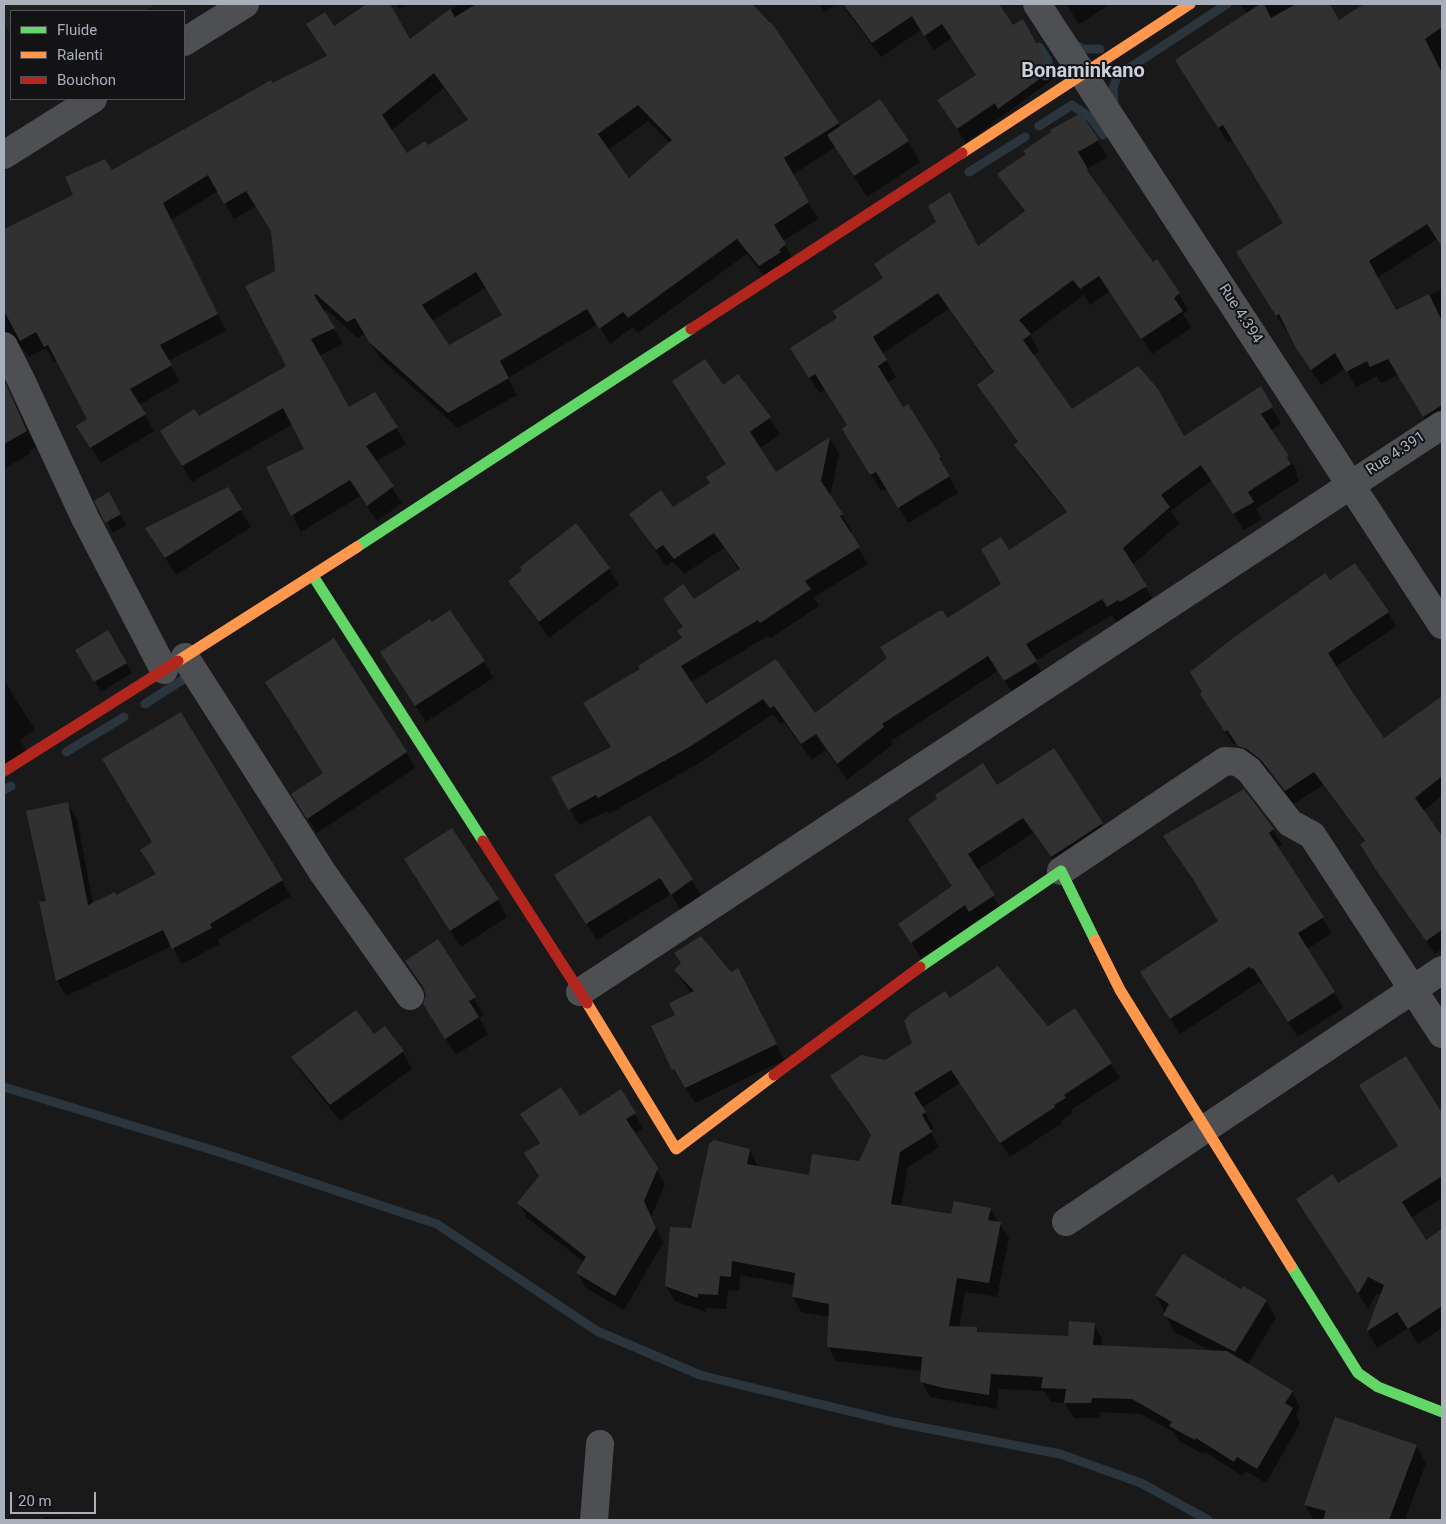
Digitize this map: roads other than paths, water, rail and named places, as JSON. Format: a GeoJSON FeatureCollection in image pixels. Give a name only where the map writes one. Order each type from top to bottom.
{"type":"FeatureCollection","features":[{"type":"Feature","properties":{"kind":"street"},"geometry":{"type":"LineString","coordinates":[[185,41],[246,4]]}},
{"type":"Feature","properties":{"kind":"street","name":"Rue 4.394"},"geometry":{"type":"LineString","coordinates":[[1037,4],[1442,625]]}},
{"type":"Feature","properties":{"kind":"street"},"geometry":{"type":"LineString","coordinates":[[4,772],[313,576],[1190,4]]}},
{"type":"Feature","properties":{"kind":"street"},"geometry":{"type":"LineString","coordinates":[[4,155],[91,100]]}},
{"type":"Feature","properties":{"kind":"street"},"geometry":{"type":"LineString","coordinates":[[4,346],[22,380],[84,518],[174,663],[410,996]]}},
{"type":"Feature","properties":{"kind":"street","name":"Rue 4.391"},"geometry":{"type":"LineString","coordinates":[[580,992],[1442,425]]}},
{"type":"Feature","properties":{"kind":"street"},"geometry":{"type":"LineString","coordinates":[[313,576],[580,992],[676,1150],[893,985],[1225,761],[1238,762],[1249,770],[1290,823],[1312,835],[1442,1034]]}},
{"type":"Feature","properties":{"kind":"street"},"geometry":{"type":"LineString","coordinates":[[1061,872],[1120,990],[1204,1129],[1358,1373],[1378,1387],[1442,1412]]}},
{"type":"Feature","properties":{"kind":"street"},"geometry":{"type":"LineString","coordinates":[[1066,1222],[1442,970]]}},
{"type":"Feature","properties":{"kind":"street"},"geometry":{"type":"LineString","coordinates":[[594,1520],[600,1444]]}},
{"type":"Feature","properties":{"kind":"waterway"},"geometry":{"type":"LineString","coordinates":[[1117,76],[1227,4]]}},
{"type":"Feature","properties":{"kind":"waterway"},"geometry":{"type":"LineString","coordinates":[[1072,43],[1083,49],[1100,49]]}},
{"type":"Feature","properties":{"kind":"waterway"},"geometry":{"type":"LineString","coordinates":[[1039,47],[1048,61],[1046,76]]}},
{"type":"Feature","properties":{"kind":"waterway"},"geometry":{"type":"LineString","coordinates":[[1114,103],[1113,88],[1117,76]]}},
{"type":"Feature","properties":{"kind":"waterway"},"geometry":{"type":"LineString","coordinates":[[1039,126],[1072,105],[1091,118],[1103,135]]}},
{"type":"Feature","properties":{"kind":"waterway"},"geometry":{"type":"LineString","coordinates":[[969,172],[1025,137]]}},
{"type":"Feature","properties":{"kind":"waterway"},"geometry":{"type":"LineString","coordinates":[[145,704],[182,680]]}},
{"type":"Feature","properties":{"kind":"waterway"},"geometry":{"type":"LineString","coordinates":[[66,752],[124,717]]}},
{"type":"Feature","properties":{"kind":"waterway"},"geometry":{"type":"LineString","coordinates":[[4,790],[11,786]]}},
{"type":"Feature","properties":{"kind":"waterway"},"geometry":{"type":"LineString","coordinates":[[4,1087],[222,1153],[437,1224],[597,1331],[700,1375],[894,1422],[1060,1454],[1141,1483],[1208,1520]]}},
{"type":"Feature","properties":{"kind":"district","name":"Bonaminkano"},"geometry":{"type":"Point","coordinates":[1083,72]}}]}
